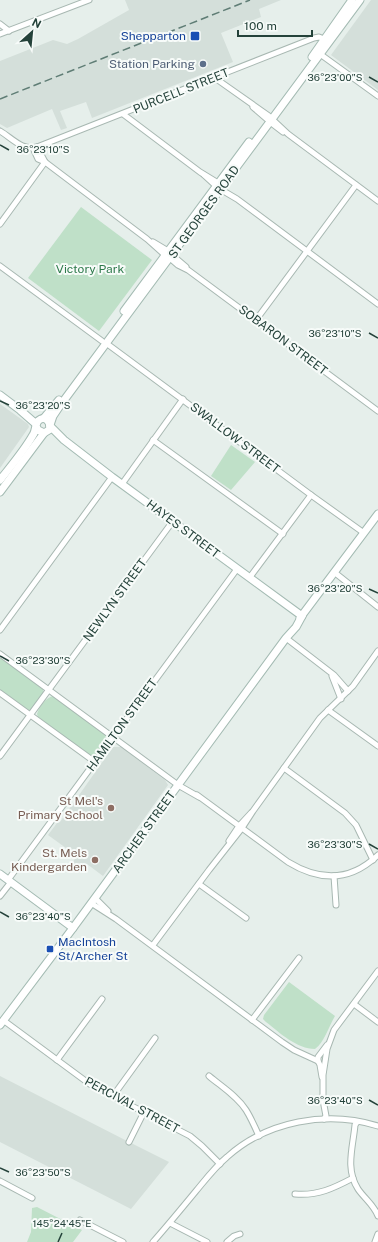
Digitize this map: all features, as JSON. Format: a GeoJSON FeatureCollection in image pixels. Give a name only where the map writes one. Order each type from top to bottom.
{"type":"FeatureCollection","features":[{"type":"Feature","properties":{"kind":"street"},"geometry":{"type":"LineString","coordinates":[[0,34],[89,0]]}},
{"type":"Feature","properties":{"kind":"street","name":"ST GEORGES ROAD"},"geometry":{"type":"LineString","coordinates":[[340,22],[352,0]]}},
{"type":"Feature","properties":{"kind":"street","name":"ST GEORGES ROAD"},"geometry":{"type":"LineString","coordinates":[[44,418],[56,407],[66,394],[340,22],[360,0]]}},
{"type":"Feature","properties":{"kind":"street"},"geometry":{"type":"LineString","coordinates":[[0,24],[9,30]]}},
{"type":"Feature","properties":{"kind":"street","name":"PURCELL STREET"},"geometry":{"type":"LineString","coordinates":[[35,148],[314,38],[319,37],[326,41]]}},
{"type":"Feature","properties":{"kind":"street"},"geometry":{"type":"LineString","coordinates":[[318,52],[378,96]]}},
{"type":"Feature","properties":{"kind":"street"},"geometry":{"type":"LineString","coordinates":[[215,78],[248,102],[269,119],[278,129],[288,134],[378,201]]}},
{"type":"Feature","properties":{"kind":"street"},"geometry":{"type":"LineString","coordinates":[[124,114],[378,304]]}},
{"type":"Feature","properties":{"kind":"street"},"geometry":{"type":"LineString","coordinates":[[0,130],[24,147],[35,148]]}},
{"type":"Feature","properties":{"kind":"street","name":"SOBARON STREET"},"geometry":{"type":"LineString","coordinates":[[35,148],[38,159],[45,162],[169,255],[178,265],[188,270],[378,411]]}},
{"type":"Feature","properties":{"kind":"street"},"geometry":{"type":"LineString","coordinates":[[0,224],[45,162]]}},
{"type":"Feature","properties":{"kind":"street"},"geometry":{"type":"LineString","coordinates":[[256,320],[356,185]]}},
{"type":"Feature","properties":{"kind":"street","name":"SWALLOW STREET"},"geometry":{"type":"LineString","coordinates":[[0,266],[364,533]]}},
{"type":"Feature","properties":{"kind":"street"},"geometry":{"type":"LineString","coordinates":[[0,395],[20,410],[36,425],[40,432],[45,432]]}},
{"type":"Feature","properties":{"kind":"street"},"geometry":{"type":"LineString","coordinates":[[122,484],[183,399]]}},
{"type":"Feature","properties":{"kind":"street","name":"ST GEORGES ROAD"},"geometry":{"type":"LineString","coordinates":[[50,425],[56,407]]}},
{"type":"Feature","properties":{"kind":"street"},"geometry":{"type":"LineString","coordinates":[[0,492],[32,442],[49,430],[50,425],[44,418],[20,410]]}},
{"type":"Feature","properties":{"kind":"street"},"geometry":{"type":"LineString","coordinates":[[32,442],[36,425],[39,420],[44,418]]}},
{"type":"Feature","properties":{"kind":"street","name":"HAYES STREET"},"geometry":{"type":"LineString","coordinates":[[50,425],[64,440],[112,477],[237,570],[250,577],[302,616]]}},
{"type":"Feature","properties":{"kind":"street","name":"HAYES STREET"},"geometry":{"type":"LineString","coordinates":[[45,432],[64,440]]}},
{"type":"Feature","properties":{"kind":"street"},"geometry":{"type":"LineString","coordinates":[[153,440],[283,534]]}},
{"type":"Feature","properties":{"kind":"street"},"geometry":{"type":"LineString","coordinates":[[0,480],[23,455]]}},
{"type":"Feature","properties":{"kind":"street"},"geometry":{"type":"LineString","coordinates":[[0,630],[112,477]]}},
{"type":"Feature","properties":{"kind":"street"},"geometry":{"type":"LineString","coordinates":[[250,577],[312,495]]}},
{"type":"Feature","properties":{"kind":"street","name":"ARCHER STREET"},"geometry":{"type":"LineString","coordinates":[[2,1022],[93,901],[177,783],[286,638],[296,627],[302,616],[334,572],[378,515]]}},
{"type":"Feature","properties":{"kind":"street","name":"NEWLYN STREET"},"geometry":{"type":"LineString","coordinates":[[0,756],[173,521]]}},
{"type":"Feature","properties":{"kind":"street","name":"HAMILTON STREET"},"geometry":{"type":"LineString","coordinates":[[0,896],[9,881],[94,762],[237,570]]}},
{"type":"Feature","properties":{"kind":"street"},"geometry":{"type":"LineString","coordinates":[[334,572],[378,607]]}},
{"type":"Feature","properties":{"kind":"street"},"geometry":{"type":"LineString","coordinates":[[286,638],[330,671],[348,692]]}},
{"type":"Feature","properties":{"kind":"street"},"geometry":{"type":"LineString","coordinates":[[153,946],[320,718],[348,692],[378,652]]}},
{"type":"Feature","properties":{"kind":"street"},"geometry":{"type":"LineString","coordinates":[[0,654],[177,783],[301,870],[319,875],[334,876],[350,873],[373,860],[378,855]]}},
{"type":"Feature","properties":{"kind":"street"},"geometry":{"type":"LineString","coordinates":[[330,671],[341,698]]}},
{"type":"Feature","properties":{"kind":"street"},"geometry":{"type":"LineString","coordinates":[[0,693],[94,762]]}},
{"type":"Feature","properties":{"kind":"street"},"geometry":{"type":"LineString","coordinates":[[328,710],[378,746]]}},
{"type":"Feature","properties":{"kind":"street"},"geometry":{"type":"LineString","coordinates":[[284,768],[345,813],[356,825],[373,860]]}},
{"type":"Feature","properties":{"kind":"street"},"geometry":{"type":"LineString","coordinates":[[0,874],[73,928]]}},
{"type":"Feature","properties":{"kind":"street"},"geometry":{"type":"LineString","coordinates":[[334,876],[336,905]]}},
{"type":"Feature","properties":{"kind":"street"},"geometry":{"type":"LineString","coordinates":[[199,884],[246,918]]}},
{"type":"Feature","properties":{"kind":"street"},"geometry":{"type":"LineString","coordinates":[[93,901],[282,1042],[302,1053],[322,1061]]}},
{"type":"Feature","properties":{"kind":"street"},"geometry":{"type":"LineString","coordinates":[[252,1020],[299,958]]}},
{"type":"Feature","properties":{"kind":"street"},"geometry":{"type":"LineString","coordinates":[[322,1061],[334,1030],[378,971]]}},
{"type":"Feature","properties":{"kind":"street"},"geometry":{"type":"LineString","coordinates":[[57,1060],[102,999]]}},
{"type":"Feature","properties":{"kind":"street"},"geometry":{"type":"LineString","coordinates":[[354,1004],[378,1022]]}},
{"type":"Feature","properties":{"kind":"street","name":"PERCIVAL STREET"},"geometry":{"type":"LineString","coordinates":[[2,1022],[91,1085],[190,1136],[220,1164]]}},
{"type":"Feature","properties":{"kind":"street"},"geometry":{"type":"LineString","coordinates":[[320,1055],[331,1037]]}},
{"type":"Feature","properties":{"kind":"street"},"geometry":{"type":"LineString","coordinates":[[112,1096],[155,1038]]}},
{"type":"Feature","properties":{"kind":"street"},"geometry":{"type":"LineString","coordinates":[[302,1053],[324,1055],[322,1061],[323,1100],[326,1116],[324,1120]]}},
{"type":"Feature","properties":{"kind":"street"},"geometry":{"type":"LineString","coordinates":[[209,1076],[241,1104],[259,1136]]}},
{"type":"Feature","properties":{"kind":"street"},"geometry":{"type":"LineString","coordinates":[[129,1142],[144,1112]]}},
{"type":"Feature","properties":{"kind":"street"},"geometry":{"type":"LineString","coordinates":[[153,1242],[220,1164],[234,1151],[259,1136],[280,1127],[307,1120],[341,1119],[378,1126]]}},
{"type":"Feature","properties":{"kind":"street"},"geometry":{"type":"LineString","coordinates":[[357,1122],[358,1126],[350,1162],[353,1178],[357,1188],[373,1206],[378,1216]]}},
{"type":"Feature","properties":{"kind":"street"},"geometry":{"type":"LineString","coordinates":[[296,1194],[306,1195],[326,1191],[353,1178]]}},
{"type":"Feature","properties":{"kind":"street"},"geometry":{"type":"LineString","coordinates":[[0,1181],[32,1198]]}},
{"type":"Feature","properties":{"kind":"street"},"geometry":{"type":"LineString","coordinates":[[80,1220],[123,1242]]}},
{"type":"Feature","properties":{"kind":"street"},"geometry":{"type":"LineString","coordinates":[[170,1223],[207,1242]]}},
{"type":"Feature","properties":{"kind":"street"},"geometry":{"type":"LineString","coordinates":[[227,1242],[234,1236],[240,1234]]}},
{"type":"Feature","properties":{"kind":"street"},"geometry":{"type":"LineString","coordinates":[[375,1242],[378,1234]]}},
{"type":"Feature","properties":{"kind":"shaded area"},"geometry":{"type":"Polygon","coordinates":[[[125,0],[281,0],[259,9],[261,17],[221,33],[233,62],[92,118],[86,102],[60,111],[67,128],[61,130],[52,109],[7,128],[0,124],[0,61],[53,40],[67,44],[78,39],[129,10],[125,0]]]}},
{"type":"Feature","properties":{"kind":"shaded area"},"geometry":{"type":"Polygon","coordinates":[[[371,0],[378,0],[378,90],[331,55],[371,0]]]}},
{"type":"Feature","properties":{"kind":"shaded area"},"geometry":{"type":"Polygon","coordinates":[[[0,404],[28,424],[29,427],[0,468],[0,404]]]}},
{"type":"Feature","properties":{"kind":"shaded area","name":"St Mel's Primary School"},"geometry":{"type":"Polygon","coordinates":[[[113,747],[121,747],[165,780],[168,785],[103,876],[87,864],[80,873],[70,866],[77,856],[48,835],[57,823],[60,822],[113,747]]]}},
{"type":"Feature","properties":{"kind":"shaded area"},"geometry":{"type":"Polygon","coordinates":[[[0,1076],[169,1162],[131,1209],[0,1142],[0,1076]]]}},
{"type":"Feature","properties":{"kind":"green space","name":"Victory Park"},"geometry":{"type":"Polygon","coordinates":[[[81,207],[152,260],[99,331],[28,278],[81,207]]]}},
{"type":"Feature","properties":{"kind":"green space"},"geometry":{"type":"Polygon","coordinates":[[[231,445],[255,462],[231,490],[211,476],[231,445]]]}},
{"type":"Feature","properties":{"kind":"green space"},"geometry":{"type":"Polygon","coordinates":[[[0,656],[43,689],[43,694],[30,710],[26,710],[0,690],[0,656]]]}},
{"type":"Feature","properties":{"kind":"green space"},"geometry":{"type":"Polygon","coordinates":[[[53,696],[105,734],[105,743],[95,755],[89,755],[38,717],[37,714],[41,706],[47,699],[53,696]]]}},
{"type":"Feature","properties":{"kind":"green space"},"geometry":{"type":"Polygon","coordinates":[[[289,982],[335,1016],[324,1039],[315,1049],[295,1043],[263,1019],[264,1015],[289,982]]]}},
{"type":"Feature","properties":{"kind":"green space"},"geometry":{"type":"Polygon","coordinates":[[[37,1207],[82,1230],[73,1242],[27,1242],[31,1232],[32,1208],[37,1207]]]}},
{"type":"Feature","properties":{"kind":"railway"},"geometry":{"type":"LineString","coordinates":[[0,99],[250,0]]}},
{"type":"Feature","properties":{"kind":"place","name":"Shepparton"},"geometry":{"type":"Point","coordinates":[195,36]}},
{"type":"Feature","properties":{"kind":"place","name":"Station Parking"},"geometry":{"type":"Point","coordinates":[203,64]}},
{"type":"Feature","properties":{"kind":"place","name":"St Mel's Primary School"},"geometry":{"type":"Point","coordinates":[111,808]}},
{"type":"Feature","properties":{"kind":"place","name":"St. Mels Kindergarden"},"geometry":{"type":"Point","coordinates":[95,860]}},
{"type":"Feature","properties":{"kind":"place","name":"MacIntosh St/Archer St"},"geometry":{"type":"Point","coordinates":[50,949]}}]}
